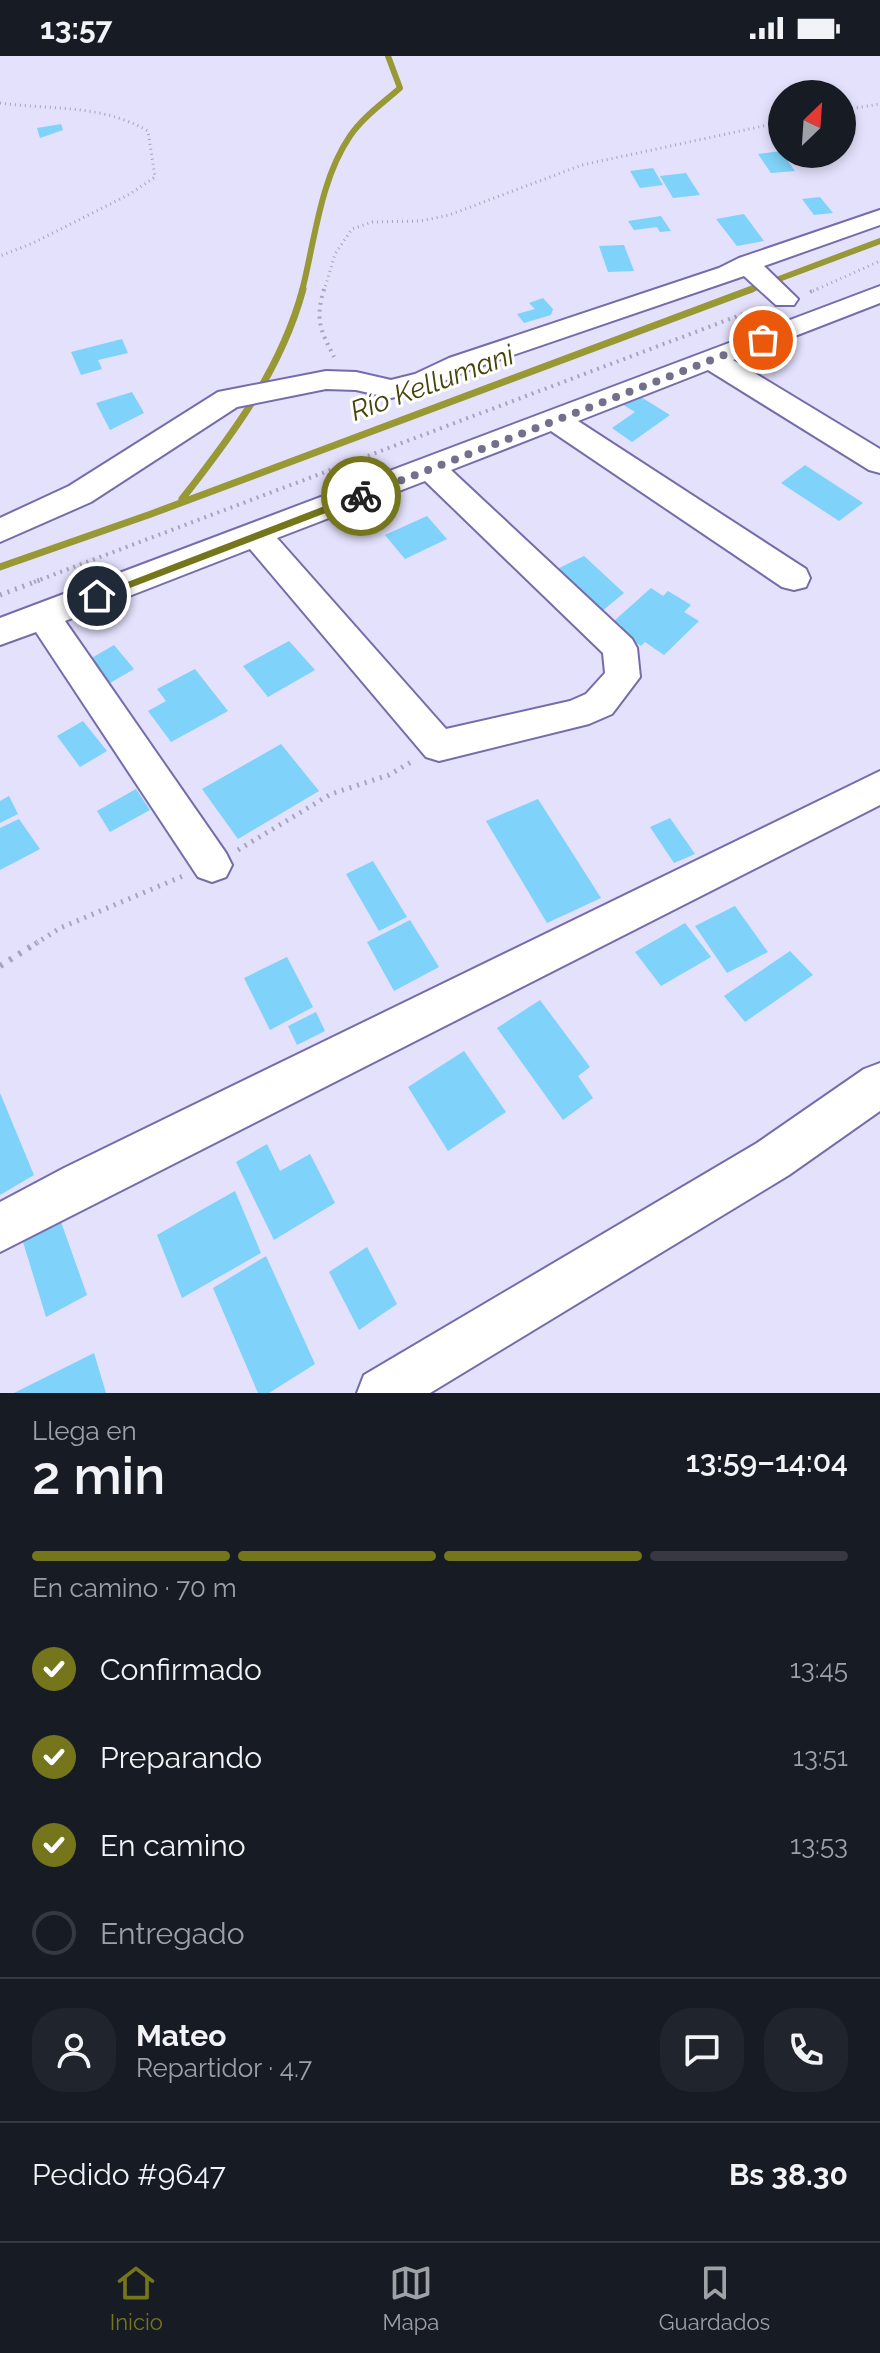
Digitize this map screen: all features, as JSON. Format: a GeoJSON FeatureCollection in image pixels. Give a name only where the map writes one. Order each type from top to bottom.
{"type":"FeatureCollection","features":[{"type":"Feature","properties":{"kind":"street"},"geometry":{"type":"LineString","coordinates":[[0,531],[80,494],[228,399],[326,380],[391,389],[424,381],[507,346],[728,274],[766,282],[880,217]]}},
{"type":"Feature","properties":{"kind":"street"},"geometry":{"type":"LineString","coordinates":[[0,632],[866,300],[880,320]]}},
{"type":"Feature","properties":{"kind":"street"},"geometry":{"type":"LineString","coordinates":[[709,358],[880,463]]}},
{"type":"Feature","properties":{"kind":"street"},"geometry":{"type":"LineString","coordinates":[[555,420],[794,578]]}},
{"type":"Feature","properties":{"kind":"street"},"geometry":{"type":"LineString","coordinates":[[257,536],[439,746],[576,714],[599,704],[623,677],[620,648],[431,469]]}},
{"type":"Feature","properties":{"kind":"street"},"geometry":{"type":"LineString","coordinates":[[43,616],[212,865]]}},
{"type":"Feature","properties":{"kind":"street"},"geometry":{"type":"LineString","coordinates":[[0,1228],[80,1184],[880,787]]}},
{"type":"Feature","properties":{"kind":"street"},"geometry":{"type":"LineString","coordinates":[[382,1393],[773,1159],[880,1085]]}},
{"type":"Feature","properties":{"kind":"path"},"geometry":{"type":"LineString","coordinates":[[0,103],[71,109],[135,122],[148,131],[155,177],[142,189],[87,214],[42,241],[0,256]]}},
{"type":"Feature","properties":{"kind":"path"},"geometry":{"type":"LineString","coordinates":[[856,108],[880,104]]}},
{"type":"Feature","properties":{"kind":"path"},"geometry":{"type":"LineString","coordinates":[[342,380],[319,327],[319,307],[335,254],[352,229],[372,222],[421,221],[449,215],[582,165],[768,125]]}},
{"type":"Feature","properties":{"kind":"path"},"geometry":{"type":"LineString","coordinates":[[0,595],[560,381],[766,282],[835,282],[880,261]]}},
{"type":"Feature","properties":{"kind":"path"},"geometry":{"type":"LineString","coordinates":[[0,966],[60,928],[212,865],[331,794],[389,775],[439,746]]}},
{"type":"Feature","properties":{"kind":"building"},"geometry":{"type":"Polygon","coordinates":[[[61,124],[63,130],[40,138],[37,128],[61,124]]]}},
{"type":"Feature","properties":{"kind":"building"},"geometry":{"type":"Polygon","coordinates":[[[768,153],[768,168],[793,168],[795,171],[771,173],[758,154],[768,153]]]}},
{"type":"Feature","properties":{"kind":"building"},"geometry":{"type":"Polygon","coordinates":[[[653,168],[663,185],[640,188],[630,171],[653,168]]]}},
{"type":"Feature","properties":{"kind":"building"},"geometry":{"type":"Polygon","coordinates":[[[686,173],[700,195],[673,198],[660,176],[686,173]]]}},
{"type":"Feature","properties":{"kind":"building"},"geometry":{"type":"Polygon","coordinates":[[[820,197],[833,213],[814,215],[802,199],[820,197]]]}},
{"type":"Feature","properties":{"kind":"building"},"geometry":{"type":"Polygon","coordinates":[[[744,214],[764,241],[737,246],[716,219],[744,214]]]}},
{"type":"Feature","properties":{"kind":"building"},"geometry":{"type":"Polygon","coordinates":[[[661,216],[671,231],[660,232],[657,227],[634,230],[628,221],[661,216]]]}},
{"type":"Feature","properties":{"kind":"building"},"geometry":{"type":"Polygon","coordinates":[[[624,245],[634,271],[608,272],[599,246],[624,245]]]}},
{"type":"Feature","properties":{"kind":"building"},"geometry":{"type":"Polygon","coordinates":[[[543,298],[553,309],[551,315],[524,323],[517,314],[535,309],[529,303],[543,298]]]}},
{"type":"Feature","properties":{"kind":"building"},"geometry":{"type":"Polygon","coordinates":[[[122,339],[128,353],[98,360],[102,369],[81,375],[71,352],[122,339]]]}},
{"type":"Feature","properties":{"kind":"building"},"geometry":{"type":"Polygon","coordinates":[[[132,392],[144,413],[110,430],[96,403],[132,392]]]}},
{"type":"Feature","properties":{"kind":"building"},"geometry":{"type":"Polygon","coordinates":[[[636,394],[670,415],[632,442],[612,428],[635,412],[622,404],[636,394]]]}},
{"type":"Feature","properties":{"kind":"building"},"geometry":{"type":"Polygon","coordinates":[[[805,465],[863,503],[839,521],[781,483],[805,465]]]}},
{"type":"Feature","properties":{"kind":"building"},"geometry":{"type":"Polygon","coordinates":[[[427,516],[447,539],[405,559],[385,535],[427,516]]]}},
{"type":"Feature","properties":{"kind":"building"},"geometry":{"type":"Polygon","coordinates":[[[584,556],[624,593],[601,612],[553,571],[584,556]]]}},
{"type":"Feature","properties":{"kind":"building"},"geometry":{"type":"Polygon","coordinates":[[[651,588],[663,596],[668,591],[691,605],[684,612],[699,621],[664,655],[645,642],[641,646],[617,630],[622,626],[614,621],[651,588]]]}},
{"type":"Feature","properties":{"kind":"building"},"geometry":{"type":"Polygon","coordinates":[[[289,641],[315,670],[268,697],[243,666],[289,641]]]}},
{"type":"Feature","properties":{"kind":"building"},"geometry":{"type":"Polygon","coordinates":[[[114,645],[134,669],[110,683],[90,659],[114,645]]]}},
{"type":"Feature","properties":{"kind":"building"},"geometry":{"type":"Polygon","coordinates":[[[195,669],[228,711],[171,742],[148,711],[166,701],[157,689],[195,669]]]}},
{"type":"Feature","properties":{"kind":"building"},"geometry":{"type":"Polygon","coordinates":[[[83,721],[107,751],[80,767],[57,736],[83,721]]]}},
{"type":"Feature","properties":{"kind":"building"},"geometry":{"type":"Polygon","coordinates":[[[281,744],[319,791],[238,839],[202,789],[281,744]]]}},
{"type":"Feature","properties":{"kind":"building"},"geometry":{"type":"Polygon","coordinates":[[[136,789],[150,810],[110,832],[97,811],[136,789]]]}},
{"type":"Feature","properties":{"kind":"building"},"geometry":{"type":"Polygon","coordinates":[[[9,796],[18,814],[0,823],[0,801],[9,796]]]}},
{"type":"Feature","properties":{"kind":"building"},"geometry":{"type":"Polygon","coordinates":[[[538,799],[601,898],[547,923],[486,821],[538,799]]]}},
{"type":"Feature","properties":{"kind":"building"},"geometry":{"type":"Polygon","coordinates":[[[670,818],[695,854],[674,863],[650,827],[670,818]]]}},
{"type":"Feature","properties":{"kind":"building"},"geometry":{"type":"Polygon","coordinates":[[[19,819],[40,849],[0,870],[0,828],[19,819]]]}},
{"type":"Feature","properties":{"kind":"building"},"geometry":{"type":"Polygon","coordinates":[[[373,861],[407,917],[379,931],[346,874],[373,861]]]}},
{"type":"Feature","properties":{"kind":"building"},"geometry":{"type":"Polygon","coordinates":[[[735,906],[768,952],[727,973],[695,926],[735,906]]]}},
{"type":"Feature","properties":{"kind":"building"},"geometry":{"type":"Polygon","coordinates":[[[410,920],[439,967],[394,991],[367,942],[410,920]]]}},
{"type":"Feature","properties":{"kind":"building"},"geometry":{"type":"Polygon","coordinates":[[[685,923],[711,957],[661,986],[635,952],[685,923]]]}},
{"type":"Feature","properties":{"kind":"building"},"geometry":{"type":"Polygon","coordinates":[[[790,951],[813,975],[745,1022],[724,996],[790,951]]]}},
{"type":"Feature","properties":{"kind":"building"},"geometry":{"type":"Polygon","coordinates":[[[287,957],[313,1007],[270,1030],[244,978],[287,957]]]}},
{"type":"Feature","properties":{"kind":"building"},"geometry":{"type":"Polygon","coordinates":[[[540,1000],[590,1067],[578,1076],[593,1098],[563,1120],[497,1028],[540,1000]]]}},
{"type":"Feature","properties":{"kind":"building"},"geometry":{"type":"Polygon","coordinates":[[[316,1012],[325,1031],[297,1045],[288,1026],[316,1012]]]}},
{"type":"Feature","properties":{"kind":"building"},"geometry":{"type":"Polygon","coordinates":[[[464,1051],[506,1112],[448,1151],[408,1087],[464,1051]]]}},
{"type":"Feature","properties":{"kind":"building"},"geometry":{"type":"Polygon","coordinates":[[[0,1093],[34,1175],[0,1195],[0,1093]]]}},
{"type":"Feature","properties":{"kind":"building"},"geometry":{"type":"Polygon","coordinates":[[[267,1144],[280,1171],[310,1154],[335,1203],[274,1240],[236,1162],[267,1144]]]}},
{"type":"Feature","properties":{"kind":"building"},"geometry":{"type":"Polygon","coordinates":[[[235,1191],[261,1253],[182,1298],[157,1235],[235,1191]]]}},
{"type":"Feature","properties":{"kind":"building"},"geometry":{"type":"Polygon","coordinates":[[[61,1222],[87,1295],[46,1317],[23,1242],[61,1222]]]}},
{"type":"Feature","properties":{"kind":"building"},"geometry":{"type":"Polygon","coordinates":[[[367,1247],[397,1304],[359,1330],[329,1272],[367,1247]]]}},
{"type":"Feature","properties":{"kind":"building"},"geometry":{"type":"Polygon","coordinates":[[[266,1256],[315,1364],[269,1393],[258,1393],[213,1288],[266,1256]]]}},
{"type":"Feature","properties":{"kind":"building"},"geometry":{"type":"Polygon","coordinates":[[[94,1353],[106,1393],[14,1393],[94,1353]]]}},
{"type":"Feature","properties":{"kind":"waterway"},"geometry":{"type":"LineString","coordinates":[[302,291],[325,191],[340,153],[361,123],[400,88],[388,56]]}},
{"type":"Feature","properties":{"kind":"waterway","name":"Río Kellumani"},"geometry":{"type":"LineString","coordinates":[[747,291],[880,241]]}},
{"type":"Feature","properties":{"kind":"waterway"},"geometry":{"type":"LineString","coordinates":[[182,499],[237,425],[268,374],[294,319],[303,289]]}},
{"type":"Feature","properties":{"kind":"waterway","name":"Río Kellumani"},"geometry":{"type":"LineString","coordinates":[[0,567],[151,514],[752,289]]}},
{"type":"Feature","properties":{"kind":"way so far"},"geometry":{"type":"LineString","coordinates":[[361,496],[709,358],[763,340]]}},
{"type":"Feature","properties":{"kind":"route"},"geometry":{"type":"LineString","coordinates":[[97,596],[361,496]]}}]}
